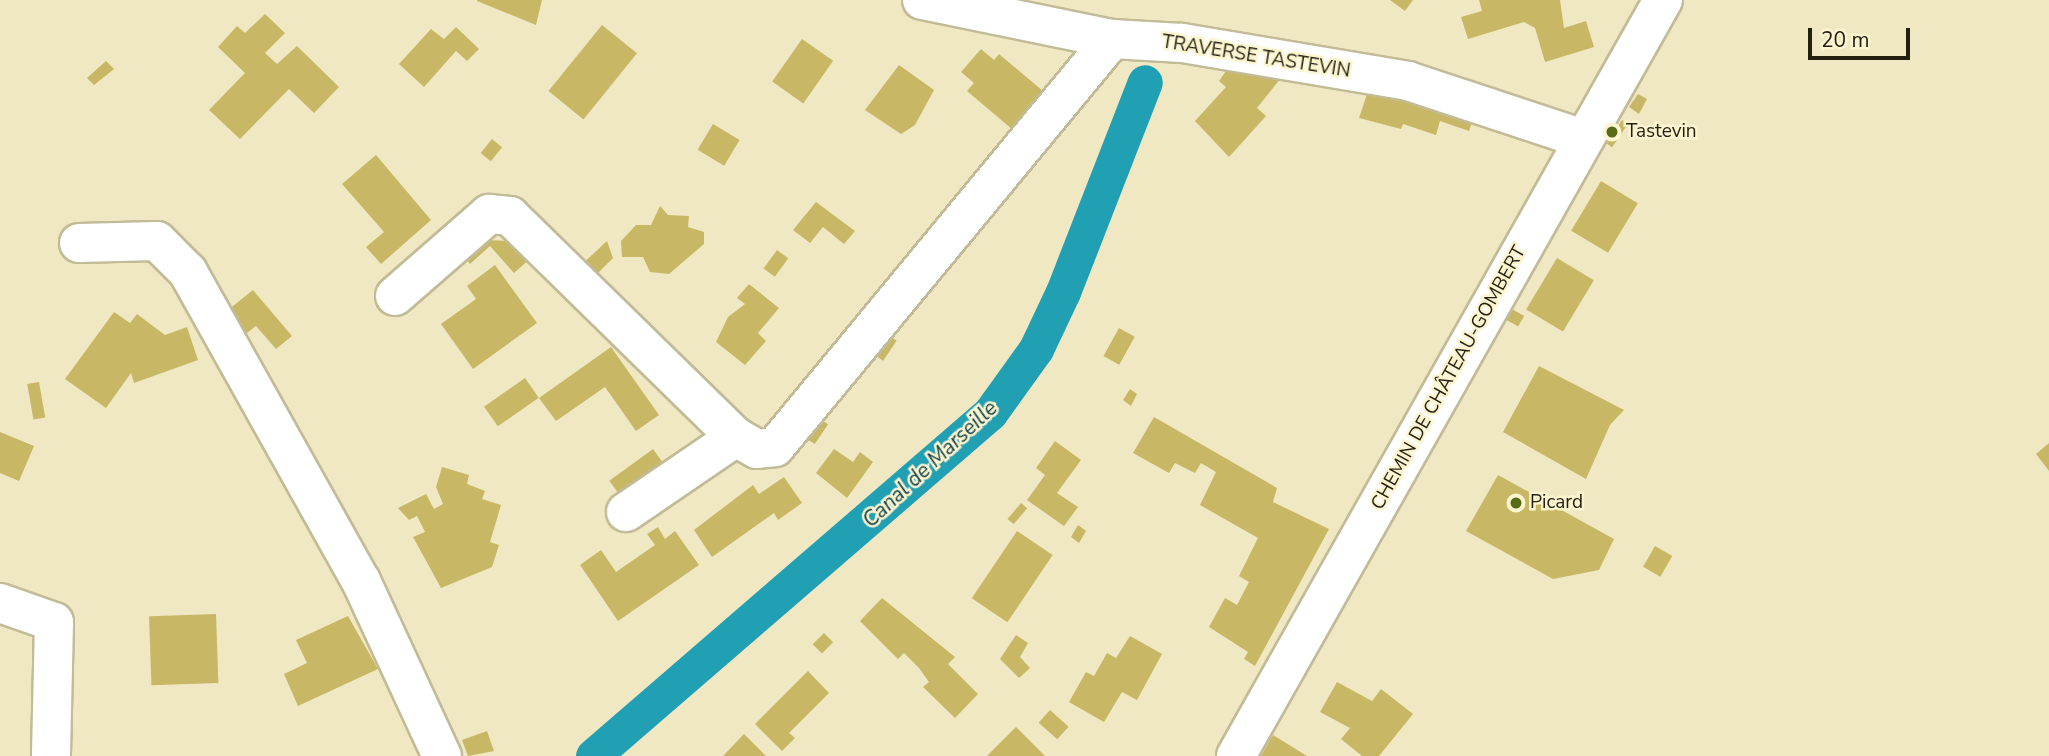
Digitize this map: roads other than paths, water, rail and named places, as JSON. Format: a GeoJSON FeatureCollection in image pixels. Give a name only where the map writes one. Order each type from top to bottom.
{"type":"FeatureCollection","features":[{"type":"Feature","properties":{"kind":"street","name":"TRAVERSE TASTEVIN"},"geometry":{"type":"LineString","coordinates":[[922,0],[1112,39],[1182,43],[1408,81],[1583,139]]}},
{"type":"Feature","properties":{"kind":"street","name":"CHEMIN DE CHÂTEAU-GOMBERT"},"geometry":{"type":"LineString","coordinates":[[1237,756],[1663,0]]}},
{"type":"Feature","properties":{"kind":"street"},"geometry":{"type":"LineString","coordinates":[[395,296],[489,214],[510,216],[736,437],[757,449],[775,447],[1112,39]]}},
{"type":"Feature","properties":{"kind":"street"},"geometry":{"type":"LineString","coordinates":[[79,243],[157,241],[188,272],[361,581],[442,756]]}},
{"type":"Feature","properties":{"kind":"street"},"geometry":{"type":"LineString","coordinates":[[626,512],[736,437]]}},
{"type":"Feature","properties":{"kind":"street"},"geometry":{"type":"LineString","coordinates":[[0,603],[54,622],[51,756]]}},
{"type":"Feature","properties":{"kind":"waterway","name":"Canal de Marseille"},"geometry":{"type":"LineString","coordinates":[[593,756],[990,413],[1036,349],[1063,292],[1145,82]]}},
{"type":"Feature","properties":{"kind":"place","name":"Tastevin"},"geometry":{"type":"Point","coordinates":[1612,132]}},
{"type":"Feature","properties":{"kind":"place","name":"Picard"},"geometry":{"type":"Point","coordinates":[1516,503]}}]}
